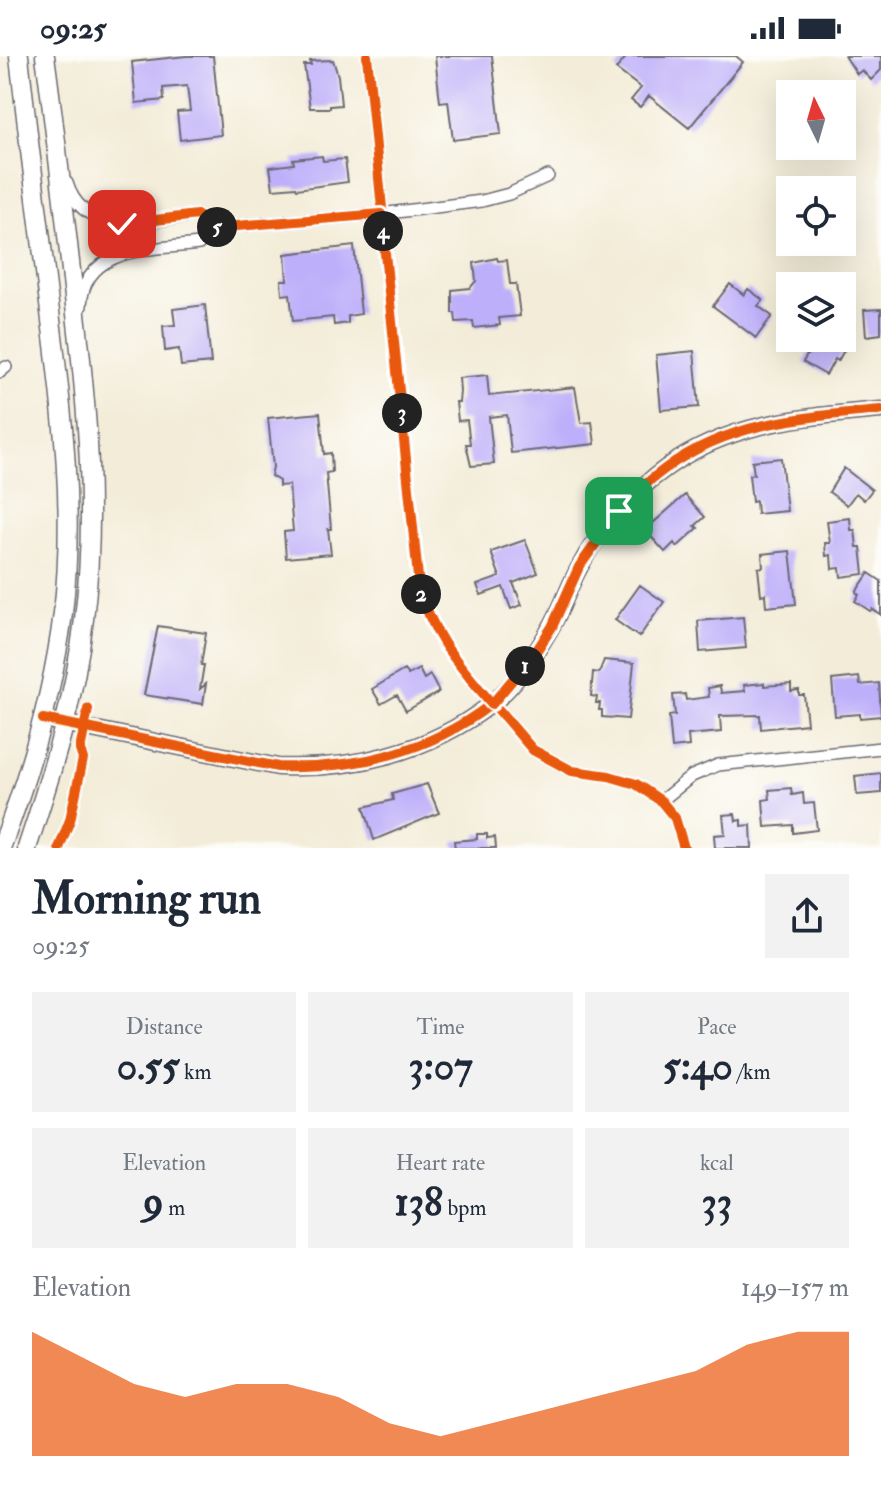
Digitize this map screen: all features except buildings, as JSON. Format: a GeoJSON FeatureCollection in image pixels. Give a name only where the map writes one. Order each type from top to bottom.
{"type":"FeatureCollection","features":[{"type":"Feature","properties":{"kind":"main road"},"geometry":{"type":"LineString","coordinates":[[1,848],[26,781],[43,719],[63,612],[67,556],[67,476],[61,397],[19,56]]}},
{"type":"Feature","properties":{"kind":"main road"},"geometry":{"type":"LineString","coordinates":[[27,848],[65,725],[80,645],[90,553],[91,484],[80,345],[45,56]]}},
{"type":"Feature","properties":{"kind":"street"},"geometry":{"type":"LineString","coordinates":[[367,56],[419,587],[427,614],[442,644],[533,750],[572,771],[609,776],[636,784],[661,801],[675,818],[684,848]]}},
{"type":"Feature","properties":{"kind":"street"},"geometry":{"type":"LineString","coordinates":[[58,153],[70,192],[84,211],[102,221],[122,224],[197,215],[212,228],[381,214],[482,201],[509,194],[548,176]]}},
{"type":"Feature","properties":{"kind":"street"},"geometry":{"type":"LineString","coordinates":[[80,345],[81,294],[91,272],[108,258],[199,244],[212,228]]}},
{"type":"Feature","properties":{"kind":"street"},"geometry":{"type":"LineString","coordinates":[[43,719],[278,767],[317,769],[357,764],[400,753],[432,739],[492,704],[535,653],[552,627],[579,567],[599,537],[638,491],[668,466],[709,443],[743,429],[779,420],[881,410]]}},
{"type":"Feature","properties":{"kind":"street"},"geometry":{"type":"LineString","coordinates":[[661,801],[692,776],[718,765],[881,748]]}},
{"type":"Feature","properties":{"kind":"cycle path"},"geometry":{"type":"LineString","coordinates":[[367,56],[418,574],[427,614],[442,644],[533,750],[572,771],[609,776],[636,784],[661,801],[675,818],[684,848]]}},
{"type":"Feature","properties":{"kind":"cycle path"},"geometry":{"type":"LineString","coordinates":[[43,719],[278,767],[362,761],[416,746],[466,721],[508,689],[544,639],[596,540],[628,501],[666,468],[691,452],[743,431],[797,419],[881,410]]}},
{"type":"Feature","properties":{"kind":"cycle path"},"geometry":{"type":"LineString","coordinates":[[59,848],[70,820],[83,759],[80,750],[88,709]]}},
{"type":"Feature","properties":{"kind":"route"},"geometry":{"type":"LineString","coordinates":[[122,224],[197,215],[212,228],[381,214],[419,587],[427,614],[442,644],[492,704],[535,653],[552,627],[579,567],[619,511]]}}]}
